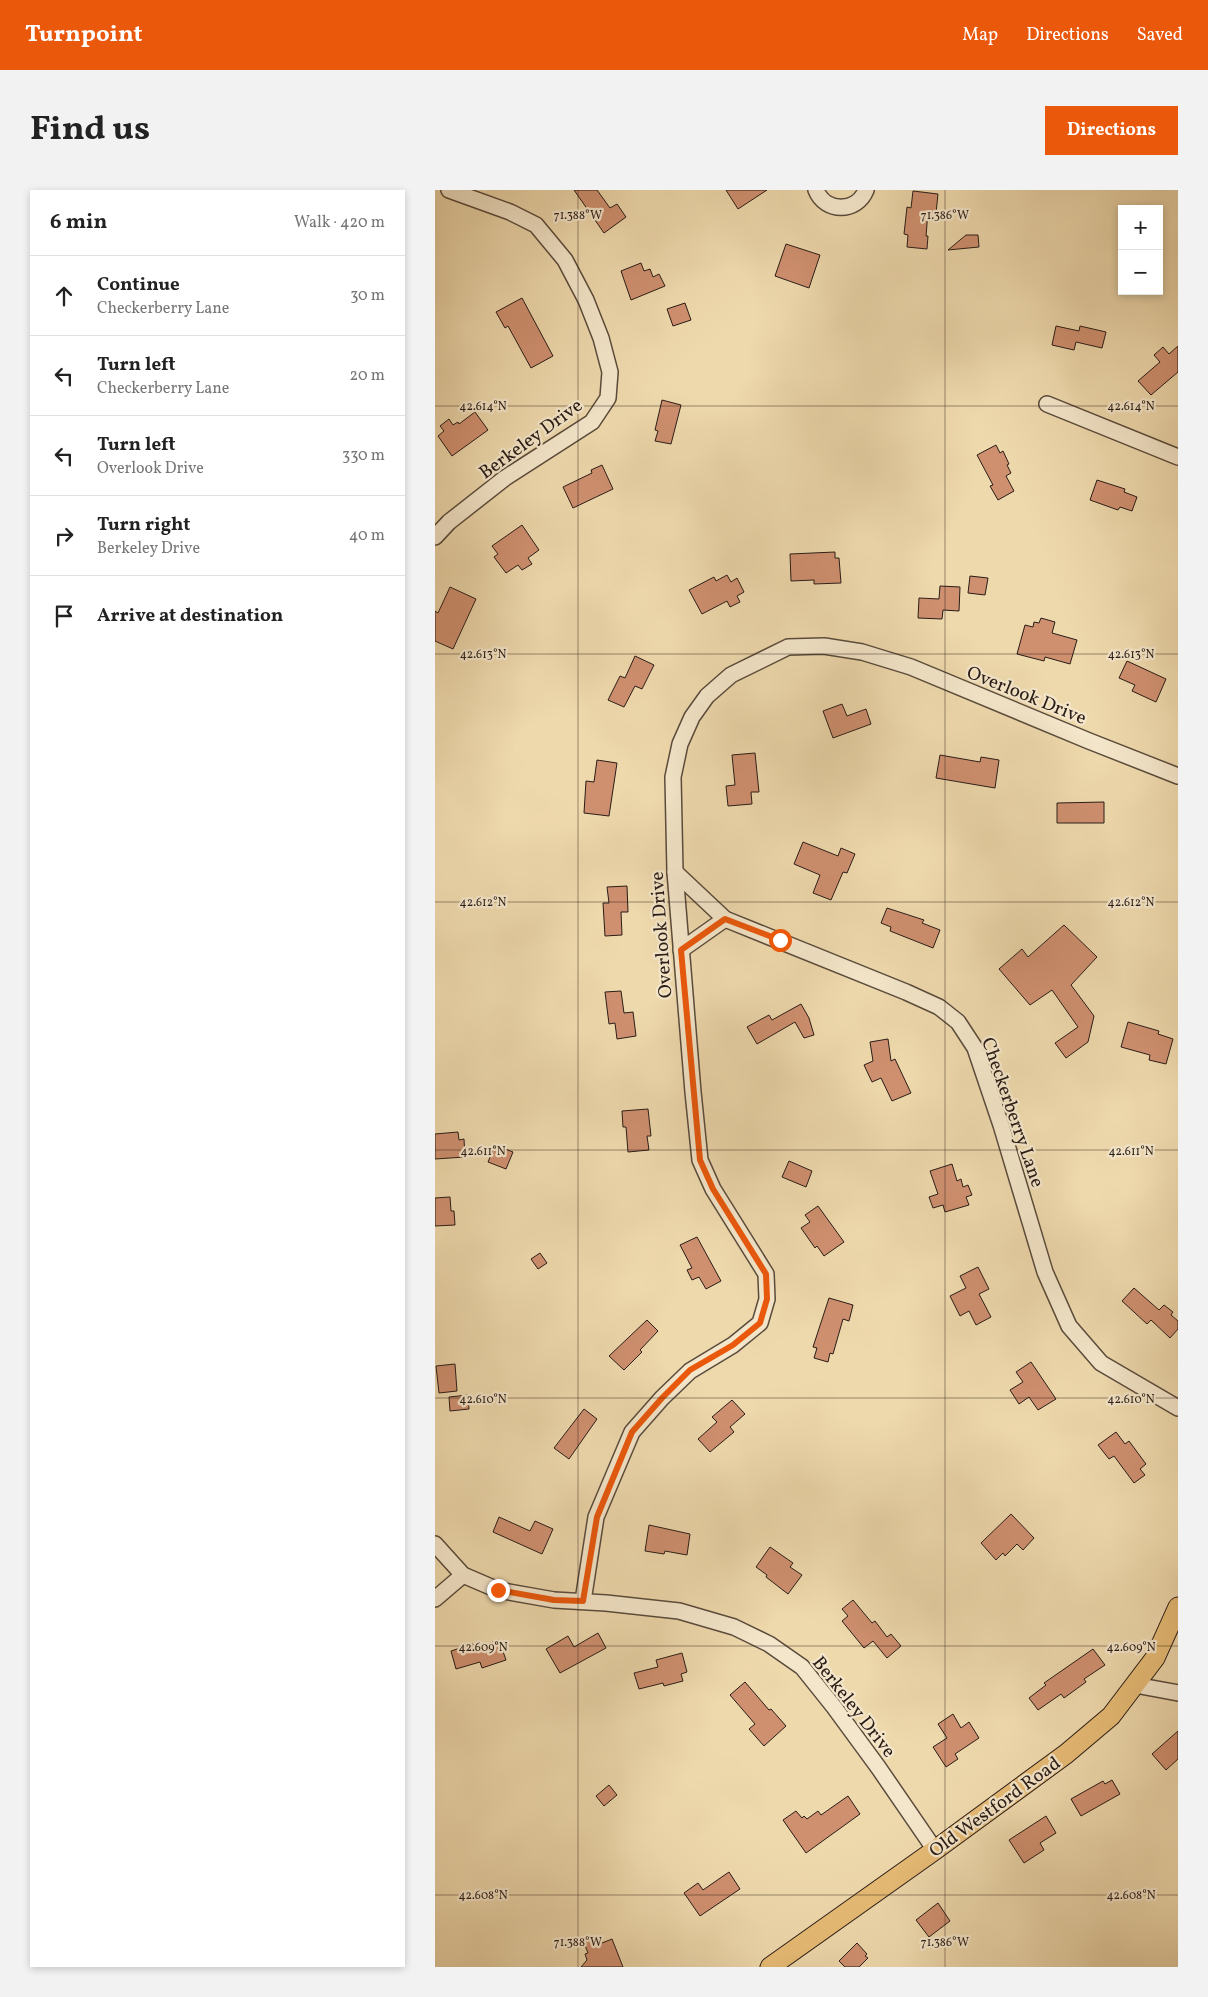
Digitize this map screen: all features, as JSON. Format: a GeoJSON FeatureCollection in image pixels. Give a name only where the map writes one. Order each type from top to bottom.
{"type":"FeatureCollection","features":[{"type":"Feature","properties":{"kind":"main road","name":"Old Westford Road"},"geometry":{"type":"LineString","coordinates":[[774,1966],[1066,1754],[1111,1716],[1155,1658],[1178,1607]]}},
{"type":"Feature","properties":{"kind":"street","name":"Berkeley Drive"},"geometry":{"type":"LineString","coordinates":[[435,537],[449,522],[505,478],[592,422],[608,398],[610,372],[601,338],[586,300],[565,260],[536,226],[510,212],[449,190]]}},
{"type":"Feature","properties":{"kind":"street"},"geometry":{"type":"LineString","coordinates":[[816,190],[824,202],[841,208],[851,206],[859,201],[866,190]]}},
{"type":"Feature","properties":{"kind":"street"},"geometry":{"type":"LineString","coordinates":[[1047,404],[1178,457]]}},
{"type":"Feature","properties":{"kind":"street","name":"Overlook Drive"},"geometry":{"type":"LineString","coordinates":[[583,1601],[597,1517],[632,1432],[690,1370],[733,1345],[760,1323],[767,1299],[766,1274],[713,1189],[700,1160],[675,872],[673,777],[680,744],[692,717],[707,696],[731,675],[788,647],[823,646],[862,652],[911,667],[1178,776]]}},
{"type":"Feature","properties":{"kind":"street","name":"Checkerberry Lane"},"geometry":{"type":"LineString","coordinates":[[675,872],[725,919],[906,992],[939,1007],[958,1022],[975,1048],[1001,1125],[1045,1272],[1069,1326],[1101,1363],[1178,1408]]}},
{"type":"Feature","properties":{"kind":"street"},"geometry":{"type":"LineString","coordinates":[[681,950],[725,919]]}},
{"type":"Feature","properties":{"kind":"street","name":"Berkeley Drive"},"geometry":{"type":"LineString","coordinates":[[435,1544],[463,1576],[498,1590],[554,1600],[583,1601],[679,1611],[734,1627],[769,1644],[802,1667],[878,1767],[935,1850]]}},
{"type":"Feature","properties":{"kind":"street"},"geometry":{"type":"LineString","coordinates":[[435,1599],[463,1576]]}},
{"type":"Feature","properties":{"kind":"street"},"geometry":{"type":"LineString","coordinates":[[1135,1685],[1178,1693]]}},
{"type":"Feature","properties":{"kind":"building"},"geometry":{"type":"Polygon","coordinates":[[[574,190],[597,190],[610,208],[617,204],[626,217],[604,233],[574,190]]]}},
{"type":"Feature","properties":{"kind":"building"},"geometry":{"type":"Polygon","coordinates":[[[726,190],[767,190],[738,209],[726,190]]]}},
{"type":"Feature","properties":{"kind":"building"},"geometry":{"type":"Polygon","coordinates":[[[913,191],[938,194],[936,213],[928,212],[927,249],[907,247],[908,235],[904,234],[907,207],[911,208],[913,191]]]}},
{"type":"Feature","properties":{"kind":"building"},"geometry":{"type":"Polygon","coordinates":[[[966,235],[978,235],[979,247],[948,250],[966,235]]]}},
{"type":"Feature","properties":{"kind":"building"},"geometry":{"type":"Polygon","coordinates":[[[786,244],[820,255],[809,288],[775,276],[786,244]]]}},
{"type":"Feature","properties":{"kind":"building"},"geometry":{"type":"Polygon","coordinates":[[[641,263],[644,271],[650,269],[653,277],[659,274],[665,286],[631,300],[621,271],[641,263]]]}},
{"type":"Feature","properties":{"kind":"building"},"geometry":{"type":"Polygon","coordinates":[[[522,298],[553,356],[531,368],[508,326],[505,328],[496,312],[522,298]]]}},
{"type":"Feature","properties":{"kind":"building"},"geometry":{"type":"Polygon","coordinates":[[[685,303],[691,320],[673,326],[667,309],[685,303]]]}},
{"type":"Feature","properties":{"kind":"building"},"geometry":{"type":"Polygon","coordinates":[[[1056,326],[1079,331],[1080,326],[1106,332],[1102,348],[1076,342],[1074,350],[1052,345],[1056,326]]]}},
{"type":"Feature","properties":{"kind":"building"},"geometry":{"type":"Polygon","coordinates":[[[1178,346],[1178,372],[1151,395],[1138,381],[1160,362],[1154,355],[1163,347],[1169,354],[1178,346]]]}},
{"type":"Feature","properties":{"kind":"building"},"geometry":{"type":"Polygon","coordinates":[[[662,400],[681,405],[671,444],[655,441],[658,431],[655,430],[662,400]]]}},
{"type":"Feature","properties":{"kind":"building"},"geometry":{"type":"Polygon","coordinates":[[[475,412],[488,430],[452,456],[438,436],[444,431],[440,426],[449,419],[453,425],[458,422],[459,424],[475,412]]]}},
{"type":"Feature","properties":{"kind":"building"},"geometry":{"type":"Polygon","coordinates":[[[996,445],[1000,453],[1003,451],[1009,464],[1007,465],[1011,473],[1006,476],[1014,491],[998,500],[990,486],[993,485],[977,455],[996,445]]]}},
{"type":"Feature","properties":{"kind":"building"},"geometry":{"type":"Polygon","coordinates":[[[602,465],[613,489],[573,508],[563,487],[592,473],[591,470],[602,465]]]}},
{"type":"Feature","properties":{"kind":"building"},"geometry":{"type":"Polygon","coordinates":[[[1097,480],[1125,489],[1124,492],[1137,497],[1132,511],[1120,507],[1118,510],[1090,500],[1097,480]]]}},
{"type":"Feature","properties":{"kind":"building"},"geometry":{"type":"Polygon","coordinates":[[[522,525],[539,550],[528,558],[532,564],[522,570],[518,565],[506,573],[494,557],[498,554],[492,546],[522,525]]]}},
{"type":"Feature","properties":{"kind":"building"},"geometry":{"type":"Polygon","coordinates":[[[835,552],[835,558],[839,558],[841,583],[814,584],[814,580],[791,581],[790,554],[835,552]]]}},
{"type":"Feature","properties":{"kind":"building"},"geometry":{"type":"Polygon","coordinates":[[[727,575],[731,582],[737,578],[744,592],[737,596],[740,602],[730,607],[727,601],[702,614],[689,590],[714,577],[716,581],[727,575]]]}},
{"type":"Feature","properties":{"kind":"building"},"geometry":{"type":"Polygon","coordinates":[[[970,576],[988,578],[985,595],[968,593],[970,576]]]}},
{"type":"Feature","properties":{"kind":"building"},"geometry":{"type":"Polygon","coordinates":[[[940,586],[960,587],[959,611],[943,610],[942,619],[918,618],[919,598],[939,599],[940,586]]]}},
{"type":"Feature","properties":{"kind":"building"},"geometry":{"type":"Polygon","coordinates":[[[450,587],[476,599],[453,649],[435,641],[435,611],[438,613],[450,587]]]}},
{"type":"Feature","properties":{"kind":"building"},"geometry":{"type":"Polygon","coordinates":[[[1041,618],[1055,622],[1052,633],[1077,640],[1070,664],[1045,657],[1044,661],[1017,654],[1025,625],[1033,627],[1034,622],[1039,623],[1041,618]]]}},
{"type":"Feature","properties":{"kind":"building"},"geometry":{"type":"Polygon","coordinates":[[[635,656],[654,665],[642,689],[635,686],[624,707],[608,700],[620,676],[625,678],[635,656]]]}},
{"type":"Feature","properties":{"kind":"building"},"geometry":{"type":"Polygon","coordinates":[[[1127,661],[1166,679],[1156,702],[1132,691],[1135,685],[1119,678],[1127,661]]]}},
{"type":"Feature","properties":{"kind":"building"},"geometry":{"type":"Polygon","coordinates":[[[842,704],[847,716],[866,709],[871,724],[833,738],[823,711],[842,704]]]}},
{"type":"Feature","properties":{"kind":"building"},"geometry":{"type":"Polygon","coordinates":[[[755,753],[759,792],[751,792],[752,804],[728,806],[726,786],[735,785],[732,755],[755,753]]]}},
{"type":"Feature","properties":{"kind":"building"},"geometry":{"type":"Polygon","coordinates":[[[940,755],[980,762],[981,757],[999,760],[995,788],[936,778],[940,755]]]}},
{"type":"Feature","properties":{"kind":"building"},"geometry":{"type":"Polygon","coordinates":[[[597,760],[617,763],[609,816],[584,813],[586,781],[594,782],[597,760]]]}},
{"type":"Feature","properties":{"kind":"building"},"geometry":{"type":"Polygon","coordinates":[[[1104,802],[1104,823],[1057,823],[1057,803],[1104,802]]]}},
{"type":"Feature","properties":{"kind":"building"},"geometry":{"type":"Polygon","coordinates":[[[803,842],[838,856],[841,848],[855,854],[847,873],[843,872],[831,900],[813,893],[820,875],[794,864],[803,842]]]}},
{"type":"Feature","properties":{"kind":"building"},"geometry":{"type":"Polygon","coordinates":[[[627,886],[628,912],[621,912],[622,935],[605,936],[603,903],[609,903],[607,887],[627,886]]]}},
{"type":"Feature","properties":{"kind":"building"},"geometry":{"type":"Polygon","coordinates":[[[887,908],[924,920],[922,923],[940,930],[933,948],[890,931],[891,927],[881,923],[887,908]]]}},
{"type":"Feature","properties":{"kind":"building"},"geometry":{"type":"Polygon","coordinates":[[[1064,925],[1097,957],[1071,985],[1094,1016],[1088,1042],[1066,1058],[1055,1043],[1078,1027],[1052,990],[1030,1005],[999,969],[1022,949],[1028,957],[1064,925]]]}},
{"type":"Feature","properties":{"kind":"building"},"geometry":{"type":"Polygon","coordinates":[[[621,991],[624,1013],[633,1012],[636,1036],[617,1039],[615,1023],[609,1024],[605,992],[621,991]]]}},
{"type":"Feature","properties":{"kind":"building"},"geometry":{"type":"Polygon","coordinates":[[[801,1004],[809,1018],[814,1035],[804,1038],[795,1022],[757,1044],[747,1027],[769,1015],[772,1020],[801,1004]]]}},
{"type":"Feature","properties":{"kind":"building"},"geometry":{"type":"Polygon","coordinates":[[[1128,1022],[1159,1031],[1158,1034],[1173,1039],[1166,1064],[1149,1060],[1150,1055],[1121,1047],[1128,1022]]]}},
{"type":"Feature","properties":{"kind":"building"},"geometry":{"type":"Polygon","coordinates":[[[888,1039],[891,1061],[895,1059],[911,1093],[892,1101],[881,1078],[872,1082],[864,1065],[873,1061],[870,1042],[888,1039]]]}},
{"type":"Feature","properties":{"kind":"building"},"geometry":{"type":"Polygon","coordinates":[[[648,1109],[651,1136],[647,1136],[649,1150],[628,1152],[626,1127],[623,1127],[622,1111],[648,1109]]]}},
{"type":"Feature","properties":{"kind":"building"},"geometry":{"type":"Polygon","coordinates":[[[458,1132],[459,1140],[464,1139],[465,1157],[435,1159],[435,1134],[458,1132]]]}},
{"type":"Feature","properties":{"kind":"building"},"geometry":{"type":"Polygon","coordinates":[[[495,1145],[513,1152],[506,1169],[488,1162],[495,1145]]]}},
{"type":"Feature","properties":{"kind":"building"},"geometry":{"type":"Polygon","coordinates":[[[789,1161],[812,1171],[806,1187],[782,1177],[789,1161]]]}},
{"type":"Feature","properties":{"kind":"building"},"geometry":{"type":"Polygon","coordinates":[[[952,1164],[957,1181],[961,1179],[963,1187],[968,1185],[972,1195],[966,1197],[969,1205],[945,1212],[943,1205],[933,1208],[929,1197],[938,1194],[930,1171],[952,1164]]]}},
{"type":"Feature","properties":{"kind":"building"},"geometry":{"type":"Polygon","coordinates":[[[450,1197],[455,1225],[435,1226],[435,1198],[450,1197]]]}},
{"type":"Feature","properties":{"kind":"building"},"geometry":{"type":"Polygon","coordinates":[[[818,1206],[844,1242],[824,1256],[817,1246],[815,1248],[801,1228],[810,1222],[805,1215],[818,1206]]]}},
{"type":"Feature","properties":{"kind":"building"},"geometry":{"type":"Polygon","coordinates":[[[697,1237],[721,1281],[706,1289],[699,1277],[692,1280],[687,1270],[692,1268],[680,1245],[697,1237]]]}},
{"type":"Feature","properties":{"kind":"building"},"geometry":{"type":"Polygon","coordinates":[[[540,1253],[547,1263],[538,1269],[531,1259],[540,1253]]]}},
{"type":"Feature","properties":{"kind":"building"},"geometry":{"type":"Polygon","coordinates":[[[978,1267],[989,1289],[979,1294],[991,1317],[976,1325],[969,1311],[960,1316],[950,1296],[966,1288],[960,1276],[978,1267]]]}},
{"type":"Feature","properties":{"kind":"building"},"geometry":{"type":"Polygon","coordinates":[[[1134,1288],[1159,1310],[1164,1305],[1173,1312],[1171,1315],[1178,1321],[1178,1329],[1170,1338],[1151,1320],[1147,1324],[1122,1301],[1134,1288]]]}},
{"type":"Feature","properties":{"kind":"building"},"geometry":{"type":"Polygon","coordinates":[[[829,1298],[853,1305],[849,1321],[843,1319],[833,1354],[830,1353],[828,1362],[814,1358],[817,1348],[813,1347],[829,1298]]]}},
{"type":"Feature","properties":{"kind":"building"},"geometry":{"type":"Polygon","coordinates":[[[647,1320],[658,1331],[640,1350],[642,1352],[624,1370],[609,1356],[647,1320]]]}},
{"type":"Feature","properties":{"kind":"building"},"geometry":{"type":"Polygon","coordinates":[[[1031,1362],[1056,1399],[1038,1410],[1029,1397],[1019,1404],[1010,1390],[1023,1382],[1016,1372],[1031,1362]]]}},
{"type":"Feature","properties":{"kind":"building"},"geometry":{"type":"Polygon","coordinates":[[[455,1364],[457,1391],[439,1393],[436,1366],[455,1364]]]}},
{"type":"Feature","properties":{"kind":"building"},"geometry":{"type":"Polygon","coordinates":[[[468,1395],[469,1409],[450,1411],[449,1397],[468,1395]]]}},
{"type":"Feature","properties":{"kind":"building"},"geometry":{"type":"Polygon","coordinates":[[[732,1400],[745,1414],[730,1427],[734,1432],[710,1452],[698,1439],[717,1422],[712,1417],[732,1400]]]}},
{"type":"Feature","properties":{"kind":"building"},"geometry":{"type":"Polygon","coordinates":[[[584,1409],[597,1419],[569,1459],[554,1448],[584,1409]]]}},
{"type":"Feature","properties":{"kind":"building"},"geometry":{"type":"Polygon","coordinates":[[[1116,1432],[1125,1444],[1129,1441],[1146,1464],[1140,1469],[1145,1475],[1134,1483],[1114,1456],[1109,1459],[1098,1445],[1116,1432]]]}},
{"type":"Feature","properties":{"kind":"building"},"geometry":{"type":"Polygon","coordinates":[[[1011,1514],[1034,1538],[1023,1550],[1017,1544],[1005,1556],[1003,1553],[996,1560],[981,1543],[1011,1514]]]}},
{"type":"Feature","properties":{"kind":"building"},"geometry":{"type":"Polygon","coordinates":[[[499,1517],[530,1531],[535,1521],[553,1529],[542,1554],[493,1532],[499,1517]]]}},
{"type":"Feature","properties":{"kind":"building"},"geometry":{"type":"Polygon","coordinates":[[[649,1525],[690,1534],[687,1555],[665,1551],[664,1554],[645,1551],[649,1525]]]}},
{"type":"Feature","properties":{"kind":"building"},"geometry":{"type":"Polygon","coordinates":[[[770,1547],[793,1563],[790,1567],[802,1575],[788,1594],[756,1567],[770,1547]]]}},
{"type":"Feature","properties":{"kind":"building"},"geometry":{"type":"Polygon","coordinates":[[[853,1600],[872,1623],[875,1621],[887,1637],[891,1634],[901,1646],[887,1658],[873,1641],[864,1648],[842,1621],[848,1616],[842,1609],[853,1600]]]}},
{"type":"Feature","properties":{"kind":"building"},"geometry":{"type":"Polygon","coordinates":[[[598,1633],[606,1648],[560,1673],[546,1649],[568,1636],[574,1647],[598,1633]]]}},
{"type":"Feature","properties":{"kind":"building"},"geometry":{"type":"Polygon","coordinates":[[[499,1640],[506,1660],[482,1668],[480,1662],[456,1669],[451,1651],[473,1644],[475,1648],[499,1640]]]}},
{"type":"Feature","properties":{"kind":"building"},"geometry":{"type":"Polygon","coordinates":[[[1093,1649],[1105,1665],[1084,1679],[1086,1682],[1064,1698],[1061,1694],[1038,1710],[1029,1698],[1046,1685],[1044,1683],[1093,1649]]]}},
{"type":"Feature","properties":{"kind":"building"},"geometry":{"type":"Polygon","coordinates":[[[682,1653],[687,1672],[681,1674],[683,1681],[664,1686],[663,1683],[639,1689],[634,1673],[658,1667],[656,1660],[682,1653]]]}},
{"type":"Feature","properties":{"kind":"building"},"geometry":{"type":"Polygon","coordinates":[[[745,1682],[769,1710],[771,1709],[786,1726],[764,1746],[749,1729],[755,1724],[730,1695],[745,1682]]]}},
{"type":"Feature","properties":{"kind":"building"},"geometry":{"type":"Polygon","coordinates":[[[953,1714],[961,1728],[969,1722],[979,1738],[955,1754],[958,1759],[946,1767],[933,1747],[947,1738],[938,1724],[953,1714]]]}},
{"type":"Feature","properties":{"kind":"building"},"geometry":{"type":"Polygon","coordinates":[[[1178,1731],[1178,1759],[1166,1770],[1152,1754],[1178,1731]]]}},
{"type":"Feature","properties":{"kind":"building"},"geometry":{"type":"Polygon","coordinates":[[[1112,1780],[1120,1794],[1081,1816],[1071,1799],[1103,1781],[1105,1784],[1112,1780]]]}},
{"type":"Feature","properties":{"kind":"building"},"geometry":{"type":"Polygon","coordinates":[[[609,1785],[617,1795],[604,1806],[596,1796],[609,1785]]]}},
{"type":"Feature","properties":{"kind":"building"},"geometry":{"type":"Polygon","coordinates":[[[848,1796],[860,1814],[806,1853],[783,1820],[796,1811],[802,1818],[804,1816],[807,1819],[818,1811],[821,1815],[848,1796]]]}},
{"type":"Feature","properties":{"kind":"building"},"geometry":{"type":"Polygon","coordinates":[[[1046,1816],[1056,1833],[1040,1843],[1044,1850],[1024,1863],[1009,1840],[1046,1816]]]}},
{"type":"Feature","properties":{"kind":"building"},"geometry":{"type":"Polygon","coordinates":[[[729,1872],[740,1889],[700,1916],[684,1893],[698,1883],[703,1890],[729,1872]]]}},
{"type":"Feature","properties":{"kind":"building"},"geometry":{"type":"Polygon","coordinates":[[[938,1903],[950,1921],[929,1937],[916,1920],[938,1903]]]}},
{"type":"Feature","properties":{"kind":"building"},"geometry":{"type":"Polygon","coordinates":[[[600,1936],[602,1943],[612,1939],[623,1967],[581,1967],[587,1960],[585,1954],[588,1953],[584,1943],[600,1936]]]}},
{"type":"Feature","properties":{"kind":"building"},"geometry":{"type":"Polygon","coordinates":[[[857,1943],[867,1954],[865,1956],[868,1958],[859,1967],[845,1967],[839,1961],[857,1943]]]}},
{"type":"Feature","properties":{"kind":"route"},"geometry":{"type":"LineString","coordinates":[[498,1590],[554,1600],[583,1601],[597,1517],[610,1481],[632,1432],[690,1370],[733,1345],[760,1323],[767,1299],[766,1274],[743,1240],[713,1189],[700,1160],[681,950],[725,919],[780,940]]}}]}
